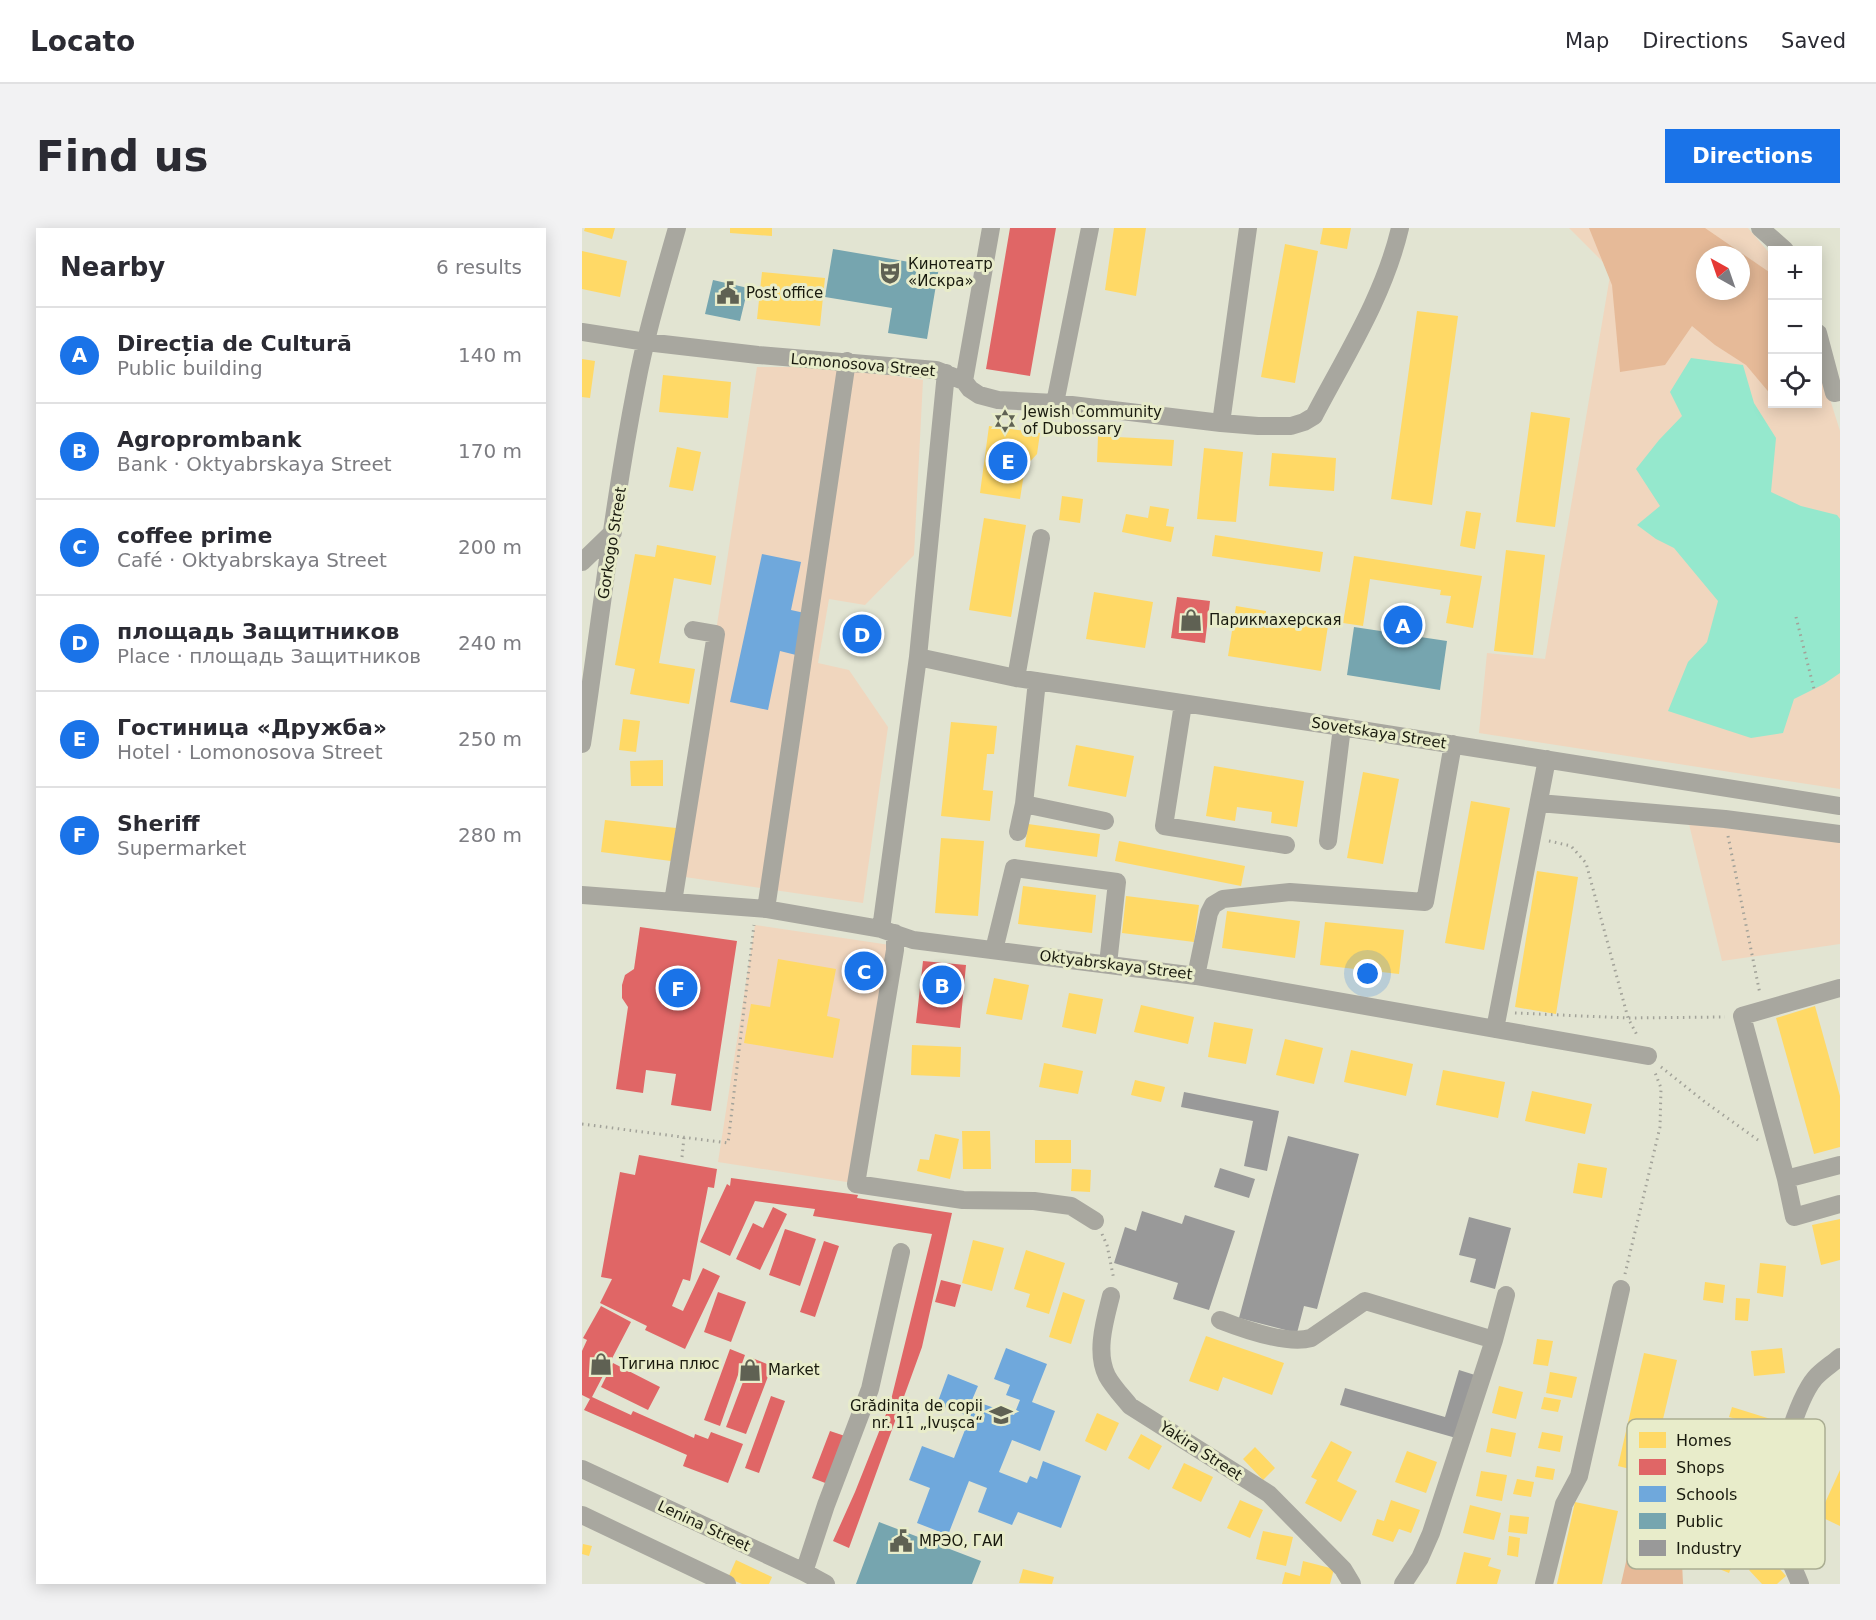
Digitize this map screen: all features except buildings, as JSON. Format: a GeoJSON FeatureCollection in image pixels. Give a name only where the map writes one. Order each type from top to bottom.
{"type":"FeatureCollection","features":[{"type":"Feature","properties":{"kind":"street","name":"Gorkogo Street"},"geometry":{"type":"LineString","coordinates":[[583,732],[636,388],[656,300],[677,228]]}},
{"type":"Feature","properties":{"kind":"street"},"geometry":{"type":"LineString","coordinates":[[963,381],[991,228]]}},
{"type":"Feature","properties":{"kind":"street"},"geometry":{"type":"LineString","coordinates":[[1055,403],[1090,228]]}},
{"type":"Feature","properties":{"kind":"street"},"geometry":{"type":"LineString","coordinates":[[1221,423],[1248,228]]}},
{"type":"Feature","properties":{"kind":"street","name":"Lomonosova Street"},"geometry":{"type":"LineString","coordinates":[[582,332],[758,355],[936,370],[963,381],[970,390],[979,395],[998,400],[1055,403],[1221,423],[1291,426],[1314,416],[1376,301],[1394,255],[1400,228]]}},
{"type":"Feature","properties":{"kind":"street"},"geometry":{"type":"LineString","coordinates":[[1760,228],[1780,246]]}},
{"type":"Feature","properties":{"kind":"street"},"geometry":{"type":"LineString","coordinates":[[1822,348],[1834,393],[1840,392]]}},
{"type":"Feature","properties":{"kind":"street"},"geometry":{"type":"LineString","coordinates":[[761,908],[847,362]]}},
{"type":"Feature","properties":{"kind":"street"},"geometry":{"type":"LineString","coordinates":[[946,373],[888,931],[895,950],[856,1184],[963,1200],[1034,1201],[1071,1206],[1095,1221]]}},
{"type":"Feature","properties":{"kind":"street"},"geometry":{"type":"LineString","coordinates":[[582,562],[613,532]]}},
{"type":"Feature","properties":{"kind":"street"},"geometry":{"type":"LineString","coordinates":[[1016,678],[1041,538]]}},
{"type":"Feature","properties":{"kind":"street"},"geometry":{"type":"LineString","coordinates":[[673,902],[716,634],[693,630]]}},
{"type":"Feature","properties":{"kind":"street","name":"Sovetskaya Street"},"geometry":{"type":"LineString","coordinates":[[918,657],[1016,678],[1453,744],[1832,805]]}},
{"type":"Feature","properties":{"kind":"street"},"geometry":{"type":"LineString","coordinates":[[1018,832],[1024,804],[1037,681]]}},
{"type":"Feature","properties":{"kind":"street"},"geometry":{"type":"LineString","coordinates":[[1183,704],[1164,826],[1286,845]]}},
{"type":"Feature","properties":{"kind":"street"},"geometry":{"type":"LineString","coordinates":[[1328,841],[1342,727]]}},
{"type":"Feature","properties":{"kind":"street"},"geometry":{"type":"LineString","coordinates":[[1196,975],[1209,912],[1213,905],[1223,899],[1290,892],[1425,902],[1453,744]]}},
{"type":"Feature","properties":{"kind":"street"},"geometry":{"type":"LineString","coordinates":[[1497,1020],[1547,759]]}},
{"type":"Feature","properties":{"kind":"street"},"geometry":{"type":"LineString","coordinates":[[1539,803],[1725,819],[1832,833],[1832,805]]}},
{"type":"Feature","properties":{"kind":"street"},"geometry":{"type":"LineString","coordinates":[[1024,804],[1105,820]]}},
{"type":"Feature","properties":{"kind":"street"},"geometry":{"type":"LineString","coordinates":[[994,950],[1014,868],[1117,882],[1108,964]]}},
{"type":"Feature","properties":{"kind":"street","name":"Oktyabrskaya Street"},"geometry":{"type":"LineString","coordinates":[[582,895],[761,908],[888,931],[913,940],[1196,975],[1497,1020],[1648,1056]]}},
{"type":"Feature","properties":{"kind":"street"},"geometry":{"type":"LineString","coordinates":[[1839,993],[1742,1016],[1794,1217],[1840,1204]]}},
{"type":"Feature","properties":{"kind":"street"},"geometry":{"type":"LineString","coordinates":[[1786,1179],[1840,1165]]}},
{"type":"Feature","properties":{"kind":"street"},"geometry":{"type":"LineString","coordinates":[[804,1572],[826,1505],[870,1389],[901,1252]]}},
{"type":"Feature","properties":{"kind":"street"},"geometry":{"type":"LineString","coordinates":[[1544,1584],[1564,1504],[1579,1476],[1621,1289]]}},
{"type":"Feature","properties":{"kind":"street"},"geometry":{"type":"LineString","coordinates":[[1403,1584],[1420,1558],[1431,1533],[1494,1340],[1506,1295]]}},
{"type":"Feature","properties":{"kind":"street","name":"Yakira Street"},"geometry":{"type":"LineString","coordinates":[[1112,1296],[1104,1323],[1101,1349],[1106,1374],[1118,1392],[1130,1406],[1269,1494],[1335,1562],[1352,1584]]}},
{"type":"Feature","properties":{"kind":"street"},"geometry":{"type":"LineString","coordinates":[[1220,1320],[1243,1329],[1300,1341],[1311,1338],[1365,1301],[1494,1340]]}},
{"type":"Feature","properties":{"kind":"street"},"geometry":{"type":"LineString","coordinates":[[1795,1419],[1815,1379],[1840,1357]]}},
{"type":"Feature","properties":{"kind":"street","name":"Lenina Street"},"geometry":{"type":"LineString","coordinates":[[582,1469],[826,1584]]}},
{"type":"Feature","properties":{"kind":"street"},"geometry":{"type":"LineString","coordinates":[[582,1515],[727,1584]]}},
{"type":"Feature","properties":{"kind":"street"},"geometry":{"type":"LineString","coordinates":[[1794,1569],[1800,1584]]}},
{"type":"Feature","properties":{"kind":"path"},"geometry":{"type":"LineString","coordinates":[[1796,617],[1814,688]]}},
{"type":"Feature","properties":{"kind":"path"},"geometry":{"type":"LineString","coordinates":[[1725,819],[1763,1010]]}},
{"type":"Feature","properties":{"kind":"path"},"geometry":{"type":"LineString","coordinates":[[582,1124],[728,1143],[761,908]]}},
{"type":"Feature","properties":{"kind":"path"},"geometry":{"type":"LineString","coordinates":[[1497,1020],[1742,1016]]}},
{"type":"Feature","properties":{"kind":"path"},"geometry":{"type":"LineString","coordinates":[[1648,1056],[1705,1102],[1779,1155]]}},
{"type":"Feature","properties":{"kind":"path"},"geometry":{"type":"LineString","coordinates":[[682,1157],[684,1137]]}},
{"type":"Feature","properties":{"kind":"path"},"geometry":{"type":"LineString","coordinates":[[1095,1221],[1107,1245],[1114,1276],[1112,1296]]}},
{"type":"Feature","properties":{"kind":"shaded area"},"geometry":{"type":"Polygon","coordinates":[[[1569,228],[1748,228],[1768,251],[1768,408],[1822,408],[1822,374],[1840,431],[1840,789],[1479,733],[1487,653],[1545,659],[1611,270],[1569,228]]]}},
{"type":"Feature","properties":{"kind":"shaded area"},"geometry":{"type":"Polygon","coordinates":[[[1589,228],[1705,228],[1731,246],[1696,246],[1696,300],[1750,300],[1750,259],[1768,271],[1768,391],[1746,365],[1715,345],[1692,326],[1665,365],[1620,372],[1612,285],[1589,228]]]}},
{"type":"Feature","properties":{"kind":"shaded area"},"geometry":{"type":"Polygon","coordinates":[[[757,367],[836,367],[923,380],[914,555],[865,605],[829,599],[818,663],[849,670],[888,727],[863,903],[678,876],[757,367]]]}},
{"type":"Feature","properties":{"kind":"shaded area"},"geometry":{"type":"Polygon","coordinates":[[[1689,824],[1840,841],[1840,944],[1722,961],[1689,824]]]}},
{"type":"Feature","properties":{"kind":"shaded area"},"geometry":{"type":"Polygon","coordinates":[[[755,925],[890,945],[853,1183],[718,1162],[755,925]]]}},
{"type":"Feature","properties":{"kind":"shaded area"},"geometry":{"type":"Polygon","coordinates":[[[1627,1558],[1627,1569],[1682,1569],[1683,1584],[1621,1584],[1627,1558]]]}},
{"type":"Feature","properties":{"kind":"water"},"geometry":{"type":"Polygon","coordinates":[[[1691,358],[1743,365],[1754,403],[1776,438],[1771,492],[1801,506],[1837,515],[1840,519],[1840,673],[1794,699],[1783,733],[1751,738],[1668,711],[1688,662],[1707,642],[1718,601],[1674,548],[1656,539],[1637,525],[1660,506],[1636,469],[1682,416],[1670,392],[1691,358]]]}},
{"type":"Feature","properties":{"kind":"place","name":"Кинотеатр «Искра»"},"geometry":{"type":"Point","coordinates":[890,273]}},
{"type":"Feature","properties":{"kind":"place","name":"Post office"},"geometry":{"type":"Point","coordinates":[728,293]}},
{"type":"Feature","properties":{"kind":"place","name":"Jewish Community of Dubossary"},"geometry":{"type":"Point","coordinates":[1005,421]}},
{"type":"Feature","properties":{"kind":"place","name":"Гостиница «Дружба»"},"geometry":{"type":"Point","coordinates":[1008,461]}},
{"type":"Feature","properties":{"kind":"place","name":"Парикмахерская"},"geometry":{"type":"Point","coordinates":[1191,620]}},
{"type":"Feature","properties":{"kind":"place","name":"Direcția de Cultură"},"geometry":{"type":"Point","coordinates":[1403,625]}},
{"type":"Feature","properties":{"kind":"place","name":"площадь Защитников"},"geometry":{"type":"Point","coordinates":[862,634]}},
{"type":"Feature","properties":{"kind":"place","name":"coffee prime"},"geometry":{"type":"Point","coordinates":[864,971]}},
{"type":"Feature","properties":{"kind":"place","name":"Agroprombank"},"geometry":{"type":"Point","coordinates":[942,985]}},
{"type":"Feature","properties":{"kind":"place","name":"Sheriff"},"geometry":{"type":"Point","coordinates":[678,988]}},
{"type":"Feature","properties":{"kind":"place","name":"Тигина плюс"},"geometry":{"type":"Point","coordinates":[601,1364]}},
{"type":"Feature","properties":{"kind":"place","name":"Market"},"geometry":{"type":"Point","coordinates":[750,1370]}},
{"type":"Feature","properties":{"kind":"place","name":"Grădinița de copii nr. 11 „Ivușca“"},"geometry":{"type":"Point","coordinates":[1001,1415]}},
{"type":"Feature","properties":{"kind":"place","name":"МРЭО, ГАИ"},"geometry":{"type":"Point","coordinates":[901,1541]}}]}
